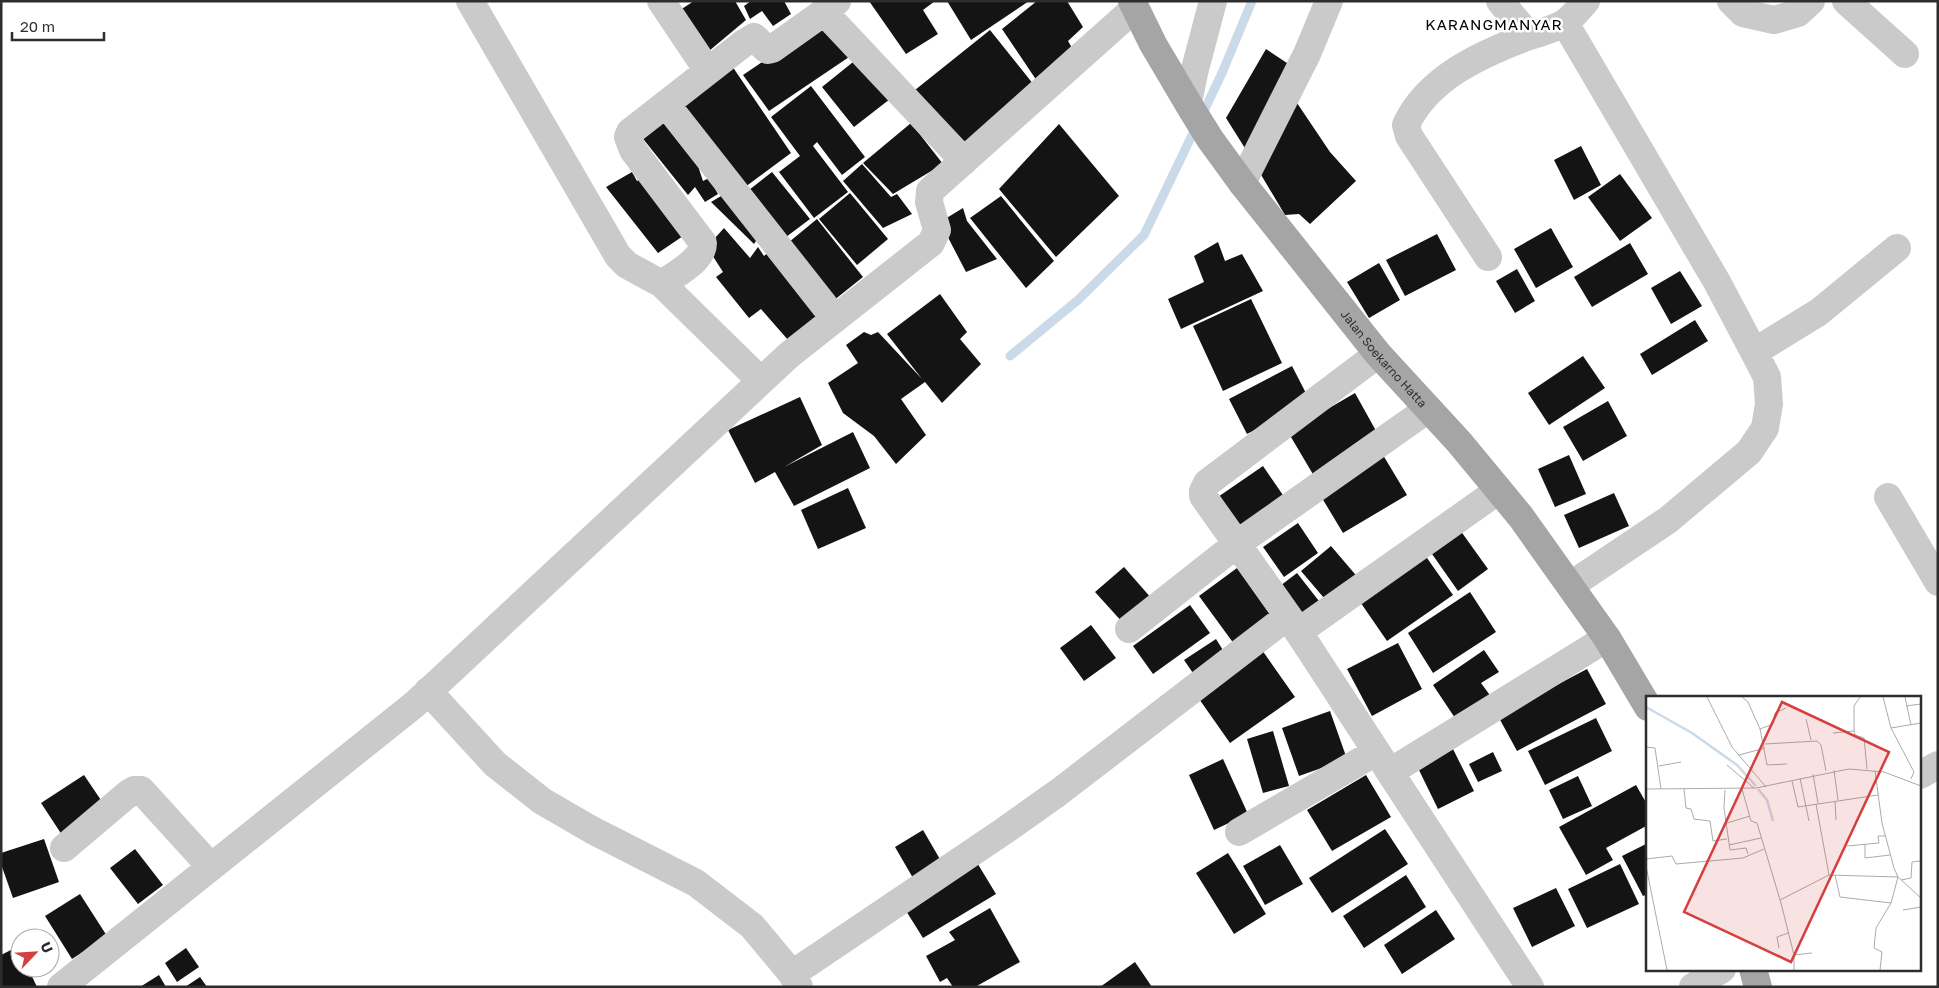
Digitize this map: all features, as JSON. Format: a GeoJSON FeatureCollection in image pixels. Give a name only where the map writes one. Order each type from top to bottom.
{"type":"FeatureCollection","features":[{"type":"Feature","properties":{"kind":"main road","name":"Jalan Soekarno Hatta"},"geometry":{"type":"LineString","coordinates":[[1134,4],[1153,44],[1190,106],[1210,139],[1242,183],[1378,354],[1428,408],[1521,517],[1607,638],[1646,703]]}},
{"type":"Feature","properties":{"kind":"main road"},"geometry":{"type":"LineString","coordinates":[[1753,970],[1758,987]]}},
{"type":"Feature","properties":{"kind":"street"},"geometry":{"type":"LineString","coordinates":[[470,1],[618,256],[628,265],[662,284],[761,381]]}},
{"type":"Feature","properties":{"kind":"street"},"geometry":{"type":"LineString","coordinates":[[661,1],[708,71]]}},
{"type":"Feature","properties":{"kind":"street"},"geometry":{"type":"LineString","coordinates":[[1190,106],[1194,73],[1213,1]]}},
{"type":"Feature","properties":{"kind":"street"},"geometry":{"type":"LineString","coordinates":[[1242,183],[1307,54],[1329,1]]}},
{"type":"Feature","properties":{"kind":"street"},"geometry":{"type":"LineString","coordinates":[[1500,1],[1529,36]]}},
{"type":"Feature","properties":{"kind":"street"},"geometry":{"type":"LineString","coordinates":[[1488,257],[1409,136],[1406,124],[1410,114],[1425,94],[1432,89],[1488,52],[1565,23],[1586,1]]}},
{"type":"Feature","properties":{"kind":"street"},"geometry":{"type":"LineString","coordinates":[[1731,1],[1743,12],[1774,20],[1798,13],[1812,1]]}},
{"type":"Feature","properties":{"kind":"street"},"geometry":{"type":"LineString","coordinates":[[1846,1],[1905,54]]}},
{"type":"Feature","properties":{"kind":"street"},"geometry":{"type":"LineString","coordinates":[[64,986],[415,704],[789,355],[931,243],[937,230],[929,202],[930,191],[1134,4]]}},
{"type":"Feature","properties":{"kind":"street"},"geometry":{"type":"LineString","coordinates":[[662,284],[695,260],[703,248],[703,243],[634,150],[628,137],[630,132],[754,37],[763,47],[768,50],[772,49],[830,7],[964,161]]}},
{"type":"Feature","properties":{"kind":"street"},"geometry":{"type":"LineString","coordinates":[[1565,23],[1717,282],[1767,377],[1769,404],[1765,428],[1749,452],[1668,520],[1571,585]]}},
{"type":"Feature","properties":{"kind":"street"},"geometry":{"type":"LineString","coordinates":[[666,104],[836,319]]}},
{"type":"Feature","properties":{"kind":"street"},"geometry":{"type":"LineString","coordinates":[[1754,352],[1819,312],[1897,248]]}},
{"type":"Feature","properties":{"kind":"street"},"geometry":{"type":"LineString","coordinates":[[1378,354],[1207,483],[1203,496],[1238,543],[1293,624],[1530,987]]}},
{"type":"Feature","properties":{"kind":"street"},"geometry":{"type":"LineString","coordinates":[[1129,629],[1238,543],[1428,408]]}},
{"type":"Feature","properties":{"kind":"street"},"geometry":{"type":"LineString","coordinates":[[428,691],[495,764],[542,801],[592,830],[696,883],[752,926],[796,980],[1293,624],[1498,490]]}},
{"type":"Feature","properties":{"kind":"street"},"geometry":{"type":"LineString","coordinates":[[1888,497],[1938,582]]}},
{"type":"Feature","properties":{"kind":"street"},"geometry":{"type":"LineString","coordinates":[[1239,832],[1383,762],[1607,638]]}},
{"type":"Feature","properties":{"kind":"street"},"geometry":{"type":"LineString","coordinates":[[1922,774],[1938,765]]}},
{"type":"Feature","properties":{"kind":"street"},"geometry":{"type":"LineString","coordinates":[[64,848],[129,793],[134,790],[141,790],[210,867]]}},
{"type":"Feature","properties":{"kind":"street"},"geometry":{"type":"LineString","coordinates":[[1693,987],[1720,970]]}},
{"type":"Feature","properties":{"kind":"building"},"geometry":{"type":"Polygon","coordinates":[[[694,1],[735,1],[746,20],[703,56],[677,12],[694,1]]]}},
{"type":"Feature","properties":{"kind":"building"},"geometry":{"type":"Polygon","coordinates":[[[751,1],[784,1],[791,14],[773,26],[762,11],[750,19],[744,6],[751,1]]]}},
{"type":"Feature","properties":{"kind":"building"},"geometry":{"type":"Polygon","coordinates":[[[869,1],[935,1],[923,10],[938,34],[906,54],[869,1]]]}},
{"type":"Feature","properties":{"kind":"building"},"geometry":{"type":"Polygon","coordinates":[[[947,1],[1029,1],[971,40],[947,1]]]}},
{"type":"Feature","properties":{"kind":"building"},"geometry":{"type":"Polygon","coordinates":[[[1037,1],[1067,1],[1083,27],[1068,41],[1075,53],[1039,84],[1002,29],[1037,1]]]}},
{"type":"Feature","properties":{"kind":"building"},"geometry":{"type":"Polygon","coordinates":[[[828,17],[855,53],[769,111],[743,75],[828,17]]]}},
{"type":"Feature","properties":{"kind":"building"},"geometry":{"type":"Polygon","coordinates":[[[990,30],[1034,85],[963,152],[910,94],[990,30]]]}},
{"type":"Feature","properties":{"kind":"building"},"geometry":{"type":"Polygon","coordinates":[[[1266,49],[1290,65],[1248,153],[1226,118],[1266,49]]]}},
{"type":"Feature","properties":{"kind":"building"},"geometry":{"type":"Polygon","coordinates":[[[858,58],[890,99],[854,127],[822,87],[858,58]]]}},
{"type":"Feature","properties":{"kind":"building"},"geometry":{"type":"Polygon","coordinates":[[[728,60],[791,153],[741,190],[674,105],[728,60]]]}},
{"type":"Feature","properties":{"kind":"building"},"geometry":{"type":"Polygon","coordinates":[[[811,86],[865,157],[842,175],[817,142],[813,146],[848,192],[814,218],[779,172],[800,156],[771,117],[811,86]]]}},
{"type":"Feature","properties":{"kind":"building"},"geometry":{"type":"Polygon","coordinates":[[[1293,97],[1330,152],[1356,181],[1310,224],[1299,214],[1285,215],[1257,168],[1293,97]]]}},
{"type":"Feature","properties":{"kind":"building"},"geometry":{"type":"Polygon","coordinates":[[[666,116],[697,163],[703,181],[709,178],[718,194],[705,202],[695,187],[688,195],[640,135],[666,116]]]}},
{"type":"Feature","properties":{"kind":"building"},"geometry":{"type":"Polygon","coordinates":[[[911,123],[943,164],[893,194],[863,163],[911,123]]]}},
{"type":"Feature","properties":{"kind":"building"},"geometry":{"type":"Polygon","coordinates":[[[1059,124],[1119,196],[1056,257],[999,189],[1059,124]]]}},
{"type":"Feature","properties":{"kind":"building"},"geometry":{"type":"Polygon","coordinates":[[[1581,146],[1601,185],[1574,200],[1554,160],[1581,146]]]}},
{"type":"Feature","properties":{"kind":"building"},"geometry":{"type":"Polygon","coordinates":[[[862,164],[891,197],[897,194],[912,214],[883,228],[843,181],[862,164]]]}},
{"type":"Feature","properties":{"kind":"building"},"geometry":{"type":"Polygon","coordinates":[[[632,172],[637,181],[648,174],[689,232],[658,253],[606,187],[632,172]]]}},
{"type":"Feature","properties":{"kind":"building"},"geometry":{"type":"Polygon","coordinates":[[[772,172],[810,219],[778,243],[761,233],[754,244],[711,202],[726,193],[735,201],[772,172]]]}},
{"type":"Feature","properties":{"kind":"building"},"geometry":{"type":"Polygon","coordinates":[[[1620,174],[1652,218],[1620,241],[1588,197],[1620,174]]]}},
{"type":"Feature","properties":{"kind":"building"},"geometry":{"type":"Polygon","coordinates":[[[850,193],[888,239],[857,265],[819,219],[850,193]]]}},
{"type":"Feature","properties":{"kind":"building"},"geometry":{"type":"Polygon","coordinates":[[[1001,196],[1054,261],[1026,288],[970,218],[1001,196]]]}},
{"type":"Feature","properties":{"kind":"building"},"geometry":{"type":"Polygon","coordinates":[[[963,208],[967,221],[997,259],[966,272],[940,222],[963,208]]]}},
{"type":"Feature","properties":{"kind":"building"},"geometry":{"type":"Polygon","coordinates":[[[817,219],[863,277],[828,305],[783,247],[817,219]]]}},
{"type":"Feature","properties":{"kind":"building"},"geometry":{"type":"Polygon","coordinates":[[[724,228],[750,258],[758,247],[764,256],[771,250],[820,313],[789,341],[761,309],[749,318],[716,277],[723,272],[707,247],[724,228]]]}},
{"type":"Feature","properties":{"kind":"building"},"geometry":{"type":"Polygon","coordinates":[[[1551,228],[1573,267],[1536,288],[1514,249],[1551,228]]]}},
{"type":"Feature","properties":{"kind":"building"},"geometry":{"type":"Polygon","coordinates":[[[1437,234],[1456,270],[1405,296],[1386,260],[1437,234]]]}},
{"type":"Feature","properties":{"kind":"building"},"geometry":{"type":"Polygon","coordinates":[[[1218,242],[1225,261],[1242,254],[1263,291],[1181,329],[1168,299],[1204,282],[1194,256],[1218,242]]]}},
{"type":"Feature","properties":{"kind":"building"},"geometry":{"type":"Polygon","coordinates":[[[1630,243],[1648,274],[1592,307],[1574,277],[1630,243]]]}},
{"type":"Feature","properties":{"kind":"building"},"geometry":{"type":"Polygon","coordinates":[[[1379,263],[1400,300],[1369,318],[1347,282],[1379,263]]]}},
{"type":"Feature","properties":{"kind":"building"},"geometry":{"type":"Polygon","coordinates":[[[1517,269],[1535,301],[1515,313],[1496,281],[1517,269]]]}},
{"type":"Feature","properties":{"kind":"building"},"geometry":{"type":"Polygon","coordinates":[[[1680,271],[1702,306],[1671,324],[1651,288],[1680,271]]]}},
{"type":"Feature","properties":{"kind":"building"},"geometry":{"type":"Polygon","coordinates":[[[940,294],[967,332],[960,339],[981,364],[942,403],[925,382],[901,399],[926,435],[896,464],[874,436],[843,413],[828,383],[858,363],[846,345],[864,332],[871,335],[878,332],[922,379],[887,334],[940,294]]]}},
{"type":"Feature","properties":{"kind":"building"},"geometry":{"type":"Polygon","coordinates":[[[1251,299],[1282,363],[1223,391],[1193,326],[1251,299]]]}},
{"type":"Feature","properties":{"kind":"building"},"geometry":{"type":"Polygon","coordinates":[[[1695,320],[1708,341],[1652,375],[1640,354],[1695,320]]]}},
{"type":"Feature","properties":{"kind":"building"},"geometry":{"type":"Polygon","coordinates":[[[1583,356],[1605,388],[1549,425],[1528,393],[1583,356]]]}},
{"type":"Feature","properties":{"kind":"building"},"geometry":{"type":"Polygon","coordinates":[[[1292,366],[1310,401],[1247,434],[1229,399],[1292,366]]]}},
{"type":"Feature","properties":{"kind":"building"},"geometry":{"type":"Polygon","coordinates":[[[1355,393],[1380,438],[1314,476],[1288,432],[1355,393]]]}},
{"type":"Feature","properties":{"kind":"building"},"geometry":{"type":"Polygon","coordinates":[[[800,397],[822,445],[784,467],[853,432],[870,468],[794,506],[775,472],[755,483],[728,430],[800,397]]]}},
{"type":"Feature","properties":{"kind":"building"},"geometry":{"type":"Polygon","coordinates":[[[1608,401],[1627,436],[1583,461],[1563,427],[1608,401]]]}},
{"type":"Feature","properties":{"kind":"building"},"geometry":{"type":"Polygon","coordinates":[[[1383,455],[1407,495],[1343,533],[1319,493],[1383,455]]]}},
{"type":"Feature","properties":{"kind":"building"},"geometry":{"type":"Polygon","coordinates":[[[1569,455],[1586,494],[1555,507],[1538,469],[1569,455]]]}},
{"type":"Feature","properties":{"kind":"building"},"geometry":{"type":"Polygon","coordinates":[[[1263,466],[1287,501],[1239,534],[1215,499],[1263,466]]]}},
{"type":"Feature","properties":{"kind":"building"},"geometry":{"type":"Polygon","coordinates":[[[848,488],[866,528],[818,549],[801,510],[848,488]]]}},
{"type":"Feature","properties":{"kind":"building"},"geometry":{"type":"Polygon","coordinates":[[[1614,493],[1629,526],[1579,548],[1564,515],[1614,493]]]}},
{"type":"Feature","properties":{"kind":"building"},"geometry":{"type":"Polygon","coordinates":[[[1298,523],[1318,553],[1284,577],[1263,547],[1298,523]]]}},
{"type":"Feature","properties":{"kind":"building"},"geometry":{"type":"Polygon","coordinates":[[[1455,523],[1488,569],[1458,591],[1425,544],[1455,523]]]}},
{"type":"Feature","properties":{"kind":"building"},"geometry":{"type":"Polygon","coordinates":[[[1331,546],[1360,580],[1330,605],[1301,571],[1331,546]]]}},
{"type":"Feature","properties":{"kind":"building"},"geometry":{"type":"Polygon","coordinates":[[[1420,548],[1453,595],[1387,641],[1354,593],[1420,548]]]}},
{"type":"Feature","properties":{"kind":"building"},"geometry":{"type":"Polygon","coordinates":[[[1124,567],[1152,599],[1124,624],[1095,592],[1124,567]]]}},
{"type":"Feature","properties":{"kind":"building"},"geometry":{"type":"Polygon","coordinates":[[[1237,568],[1275,621],[1237,648],[1199,596],[1237,568]]]}},
{"type":"Feature","properties":{"kind":"building"},"geometry":{"type":"Polygon","coordinates":[[[1297,573],[1326,610],[1305,626],[1276,589],[1297,573]]]}},
{"type":"Feature","properties":{"kind":"building"},"geometry":{"type":"Polygon","coordinates":[[[1470,592],[1496,632],[1433,673],[1408,633],[1470,592]]]}},
{"type":"Feature","properties":{"kind":"building"},"geometry":{"type":"Polygon","coordinates":[[[1190,605],[1210,633],[1153,674],[1133,646],[1190,605]]]}},
{"type":"Feature","properties":{"kind":"building"},"geometry":{"type":"Polygon","coordinates":[[[1091,625],[1116,658],[1084,681],[1060,648],[1091,625]]]}},
{"type":"Feature","properties":{"kind":"building"},"geometry":{"type":"Polygon","coordinates":[[[1216,639],[1226,655],[1195,676],[1184,660],[1216,639]]]}},
{"type":"Feature","properties":{"kind":"building"},"geometry":{"type":"Polygon","coordinates":[[[1398,643],[1422,689],[1372,716],[1347,669],[1398,643]]]}},
{"type":"Feature","properties":{"kind":"building"},"geometry":{"type":"Polygon","coordinates":[[[1262,650],[1295,697],[1230,743],[1197,696],[1262,650]]]}},
{"type":"Feature","properties":{"kind":"building"},"geometry":{"type":"Polygon","coordinates":[[[1484,650],[1499,672],[1481,683],[1492,698],[1457,721],[1433,685],[1484,650]]]}},
{"type":"Feature","properties":{"kind":"building"},"geometry":{"type":"Polygon","coordinates":[[[1587,669],[1606,704],[1517,751],[1498,716],[1587,669]]]}},
{"type":"Feature","properties":{"kind":"building"},"geometry":{"type":"Polygon","coordinates":[[[1330,711],[1347,759],[1299,776],[1282,728],[1330,711]]]}},
{"type":"Feature","properties":{"kind":"building"},"geometry":{"type":"Polygon","coordinates":[[[1596,718],[1612,751],[1545,785],[1528,751],[1596,718]]]}},
{"type":"Feature","properties":{"kind":"building"},"geometry":{"type":"Polygon","coordinates":[[[1273,731],[1289,786],[1263,793],[1247,739],[1273,731]]]}},
{"type":"Feature","properties":{"kind":"building"},"geometry":{"type":"Polygon","coordinates":[[[1453,749],[1474,791],[1438,809],[1417,766],[1453,749]]]}},
{"type":"Feature","properties":{"kind":"building"},"geometry":{"type":"Polygon","coordinates":[[[1493,752],[1502,771],[1478,782],[1469,764],[1493,752]]]}},
{"type":"Feature","properties":{"kind":"building"},"geometry":{"type":"Polygon","coordinates":[[[1223,759],[1248,814],[1214,830],[1189,775],[1223,759]]]}},
{"type":"Feature","properties":{"kind":"building"},"geometry":{"type":"Polygon","coordinates":[[[84,775],[107,809],[64,838],[41,803],[84,775]]]}},
{"type":"Feature","properties":{"kind":"building"},"geometry":{"type":"Polygon","coordinates":[[[1366,775],[1391,817],[1332,851],[1307,810],[1366,775]]]}},
{"type":"Feature","properties":{"kind":"building"},"geometry":{"type":"Polygon","coordinates":[[[1578,776],[1592,806],[1563,819],[1549,790],[1578,776]]]}},
{"type":"Feature","properties":{"kind":"building"},"geometry":{"type":"Polygon","coordinates":[[[1636,785],[1646,802],[1646,826],[1606,848],[1613,860],[1586,875],[1559,827],[1636,785]]]}},
{"type":"Feature","properties":{"kind":"building"},"geometry":{"type":"Polygon","coordinates":[[[1385,829],[1408,864],[1332,913],[1309,878],[1385,829]]]}},
{"type":"Feature","properties":{"kind":"building"},"geometry":{"type":"Polygon","coordinates":[[[923,830],[941,861],[913,878],[895,847],[923,830]]]}},
{"type":"Feature","properties":{"kind":"building"},"geometry":{"type":"Polygon","coordinates":[[[44,839],[59,882],[13,898],[1,864],[1,853],[44,839]]]}},
{"type":"Feature","properties":{"kind":"building"},"geometry":{"type":"Polygon","coordinates":[[[1646,844],[1646,895],[1643,896],[1622,856],[1646,844]]]}},
{"type":"Feature","properties":{"kind":"building"},"geometry":{"type":"Polygon","coordinates":[[[1280,845],[1303,884],[1265,905],[1243,866],[1280,845]]]}},
{"type":"Feature","properties":{"kind":"building"},"geometry":{"type":"Polygon","coordinates":[[[135,849],[163,885],[138,904],[110,868],[135,849]]]}},
{"type":"Feature","properties":{"kind":"building"},"geometry":{"type":"Polygon","coordinates":[[[1228,853],[1266,914],[1234,934],[1196,873],[1228,853]]]}},
{"type":"Feature","properties":{"kind":"building"},"geometry":{"type":"Polygon","coordinates":[[[976,861],[996,894],[923,938],[903,906],[976,861]]]}},
{"type":"Feature","properties":{"kind":"building"},"geometry":{"type":"Polygon","coordinates":[[[1620,864],[1639,904],[1587,928],[1568,889],[1620,864]]]}},
{"type":"Feature","properties":{"kind":"building"},"geometry":{"type":"Polygon","coordinates":[[[1406,875],[1426,907],[1364,948],[1343,916],[1406,875]]]}},
{"type":"Feature","properties":{"kind":"building"},"geometry":{"type":"Polygon","coordinates":[[[1556,888],[1575,926],[1532,947],[1513,908],[1556,888]]]}},
{"type":"Feature","properties":{"kind":"building"},"geometry":{"type":"Polygon","coordinates":[[[80,894],[107,936],[72,959],[60,940],[60,928],[53,928],[45,916],[80,894]]]}},
{"type":"Feature","properties":{"kind":"building"},"geometry":{"type":"Polygon","coordinates":[[[990,908],[1020,962],[975,987],[953,987],[947,978],[940,982],[926,956],[955,940],[949,932],[990,908]]]}},
{"type":"Feature","properties":{"kind":"building"},"geometry":{"type":"Polygon","coordinates":[[[1436,910],[1455,939],[1402,974],[1384,945],[1436,910]]]}},
{"type":"Feature","properties":{"kind":"building"},"geometry":{"type":"Polygon","coordinates":[[[186,948],[199,967],[177,982],[165,963],[186,948]]]}},
{"type":"Feature","properties":{"kind":"building"},"geometry":{"type":"Polygon","coordinates":[[[10,950],[10,978],[33,978],[37,987],[1,986],[1,955],[10,950]]]}},
{"type":"Feature","properties":{"kind":"building"},"geometry":{"type":"Polygon","coordinates":[[[1135,962],[1152,987],[1100,987],[1135,962]]]}},
{"type":"Feature","properties":{"kind":"building"},"geometry":{"type":"Polygon","coordinates":[[[159,975],[166,987],[140,987],[159,975]]]}},
{"type":"Feature","properties":{"kind":"building"},"geometry":{"type":"Polygon","coordinates":[[[200,977],[207,987],[185,987],[200,977]]]}},
{"type":"Feature","properties":{"kind":"waterway"},"geometry":{"type":"LineString","coordinates":[[1202,115],[1252,1]]}},
{"type":"Feature","properties":{"kind":"waterway"},"geometry":{"type":"LineString","coordinates":[[1010,356],[1078,300],[1144,235],[1196,127]]}},
{"type":"Feature","properties":{"kind":"district","name":"KARANGMANYAR"},"geometry":{"type":"Point","coordinates":[1494,24]}}]}
